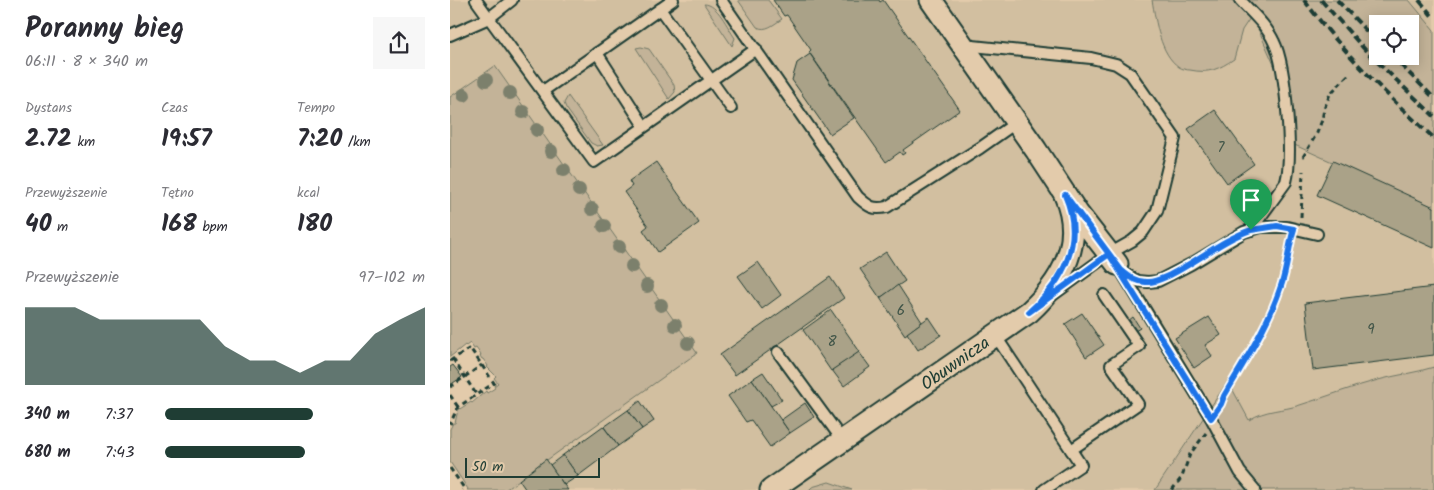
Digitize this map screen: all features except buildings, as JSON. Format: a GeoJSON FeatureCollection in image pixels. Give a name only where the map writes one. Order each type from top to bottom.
{"type":"FeatureCollection","features":[{"type":"Feature","properties":{"kind":"street","name":"Obuwnicza"},"geometry":{"type":"LineString","coordinates":[[931,0],[1017,122],[1065,195],[1113,259]]}},
{"type":"Feature","properties":{"kind":"street","name":"Obuwnicza"},"geometry":{"type":"LineString","coordinates":[[771,490],[1029,312],[1044,298],[1057,282],[1066,265],[1072,245],[1072,215],[1065,195]]}},
{"type":"Feature","properties":{"kind":"lane"},"geometry":{"type":"LineString","coordinates":[[476,0],[594,162],[756,49]]}},
{"type":"Feature","properties":{"kind":"lane"},"geometry":{"type":"LineString","coordinates":[[543,91],[673,0]]}},
{"type":"Feature","properties":{"kind":"lane"},"geometry":{"type":"LineString","coordinates":[[721,0],[858,197],[877,209],[887,207],[980,148],[1017,122]]}},
{"type":"Feature","properties":{"kind":"lane"},"geometry":{"type":"LineString","coordinates":[[1240,0],[1267,30],[1280,59],[1286,106],[1289,155],[1286,182],[1251,230]]}},
{"type":"Feature","properties":{"kind":"lane"},"geometry":{"type":"LineString","coordinates":[[450,35],[489,18],[508,1]]}},
{"type":"Feature","properties":{"kind":"lane"},"geometry":{"type":"LineString","coordinates":[[660,9],[731,108]]}},
{"type":"Feature","properties":{"kind":"lane"},"geometry":{"type":"LineString","coordinates":[[962,45],[1090,58],[1116,64],[1130,73],[1175,138],[1157,211],[1143,232],[1113,259],[1029,312]]}},
{"type":"Feature","properties":{"kind":"lane"},"geometry":{"type":"LineString","coordinates":[[597,54],[644,126]]}},
{"type":"Feature","properties":{"kind":"lane"},"geometry":{"type":"LineString","coordinates":[[1113,259],[1129,277],[1137,281],[1158,281],[1251,230],[1277,226],[1317,234]]}},
{"type":"Feature","properties":{"kind":"lane"},"geometry":{"type":"LineString","coordinates":[[1113,259],[1211,418],[1240,472],[1255,490]]}},
{"type":"Feature","properties":{"kind":"lane"},"geometry":{"type":"LineString","coordinates":[[1071,450],[1138,404],[1111,365],[1139,346],[1104,295]]}},
{"type":"Feature","properties":{"kind":"lane"},"geometry":{"type":"LineString","coordinates":[[995,335],[1081,465],[1044,490]]}},
{"type":"Feature","properties":{"kind":"lane"},"geometry":{"type":"LineString","coordinates":[[778,352],[843,440]]}},
{"type":"Feature","properties":{"kind":"path"},"geometry":{"type":"LineString","coordinates":[[1300,163],[1317,133],[1330,94],[1349,74]]}},
{"type":"Feature","properties":{"kind":"path"},"geometry":{"type":"LineString","coordinates":[[1172,490],[1182,477],[1190,454],[1205,434],[1211,418],[1262,334],[1275,303],[1297,229],[1303,157]]}},
{"type":"Feature","properties":{"kind":"path"},"geometry":{"type":"LineString","coordinates":[[450,424],[458,407],[494,383],[470,348],[451,360],[476,394]]}},
{"type":"Feature","properties":{"kind":"path"},"geometry":{"type":"LineString","coordinates":[[450,387],[482,365]]}},
{"type":"Feature","properties":{"kind":"path"},"geometry":{"type":"LineString","coordinates":[[450,395],[458,407]]}},
{"type":"Feature","properties":{"kind":"path"},"geometry":{"type":"LineString","coordinates":[[450,468],[464,488],[462,490]]}},
{"type":"Feature","properties":{"kind":"shaded area"},"geometry":{"type":"Polygon","coordinates":[[[450,0],[1434,0],[1434,376],[1255,433],[1228,381],[1155,490],[504,490],[495,66],[450,97],[450,0]]]}},
{"type":"Feature","properties":{"kind":"shaded area"},"geometry":{"type":"Polygon","coordinates":[[[738,0],[768,0],[782,19],[764,29],[757,27],[738,0]]]}},
{"type":"Feature","properties":{"kind":"shaded area"},"geometry":{"type":"Polygon","coordinates":[[[1152,0],[1409,0],[1434,30],[1434,208],[1288,142],[1290,101],[1252,15],[1242,30],[1234,59],[1214,70],[1197,71],[1180,68],[1167,54],[1157,27],[1152,0]]]}},
{"type":"Feature","properties":{"kind":"shaded area"},"geometry":{"type":"Polygon","coordinates":[[[704,4],[714,8],[722,17],[735,38],[732,46],[704,4]]]}},
{"type":"Feature","properties":{"kind":"shaded area"},"geometry":{"type":"Polygon","coordinates":[[[636,48],[649,49],[674,85],[675,92],[669,99],[636,48]]]}},
{"type":"Feature","properties":{"kind":"shaded area"},"geometry":{"type":"Polygon","coordinates":[[[495,66],[697,353],[505,490],[467,490],[450,462],[450,429],[453,423],[455,423],[458,410],[472,403],[486,391],[487,393],[495,388],[494,386],[498,383],[494,378],[496,376],[487,367],[476,348],[474,349],[470,343],[450,357],[450,97],[495,66]]]}},
{"type":"Feature","properties":{"kind":"shaded area"},"geometry":{"type":"Polygon","coordinates":[[[568,96],[603,145],[597,146],[591,143],[566,108],[564,103],[568,96]]]}},
{"type":"Feature","properties":{"kind":"shaded area"},"geometry":{"type":"Polygon","coordinates":[[[1434,367],[1434,490],[1155,490],[1228,381],[1249,420],[1255,416],[1300,405],[1385,378],[1434,367]]]}},
{"type":"Feature","properties":{"kind":"shaded area"},"geometry":{"type":"Polygon","coordinates":[[[829,482],[852,490],[809,490],[812,487],[829,482]]]}},
{"type":"Feature","properties":{"kind":"railway"},"geometry":{"type":"LineString","coordinates":[[1304,0],[1366,72],[1434,138]]}},
{"type":"Feature","properties":{"kind":"railway"},"geometry":{"type":"LineString","coordinates":[[1321,0],[1367,52],[1434,116]]}},
{"type":"Feature","properties":{"kind":"railway"},"geometry":{"type":"LineString","coordinates":[[1337,0],[1369,34]]}},
{"type":"Feature","properties":{"kind":"railway"},"geometry":{"type":"LineString","coordinates":[[1419,0],[1434,18]]}},
{"type":"Feature","properties":{"kind":"railway"},"geometry":{"type":"LineString","coordinates":[[1401,65],[1434,98]]}},
{"type":"Feature","properties":{"kind":"route"},"geometry":{"type":"LineString","coordinates":[[1251,230],[1244,232],[1191,264],[1158,281],[1137,281],[1121,270],[1117,264],[1078,214],[1065,195],[1072,215],[1072,245],[1066,265],[1057,282],[1029,312],[1109,254],[1117,264],[1211,418],[1262,334],[1264,325],[1282,285],[1294,229],[1277,226],[1251,230]]}}]}
